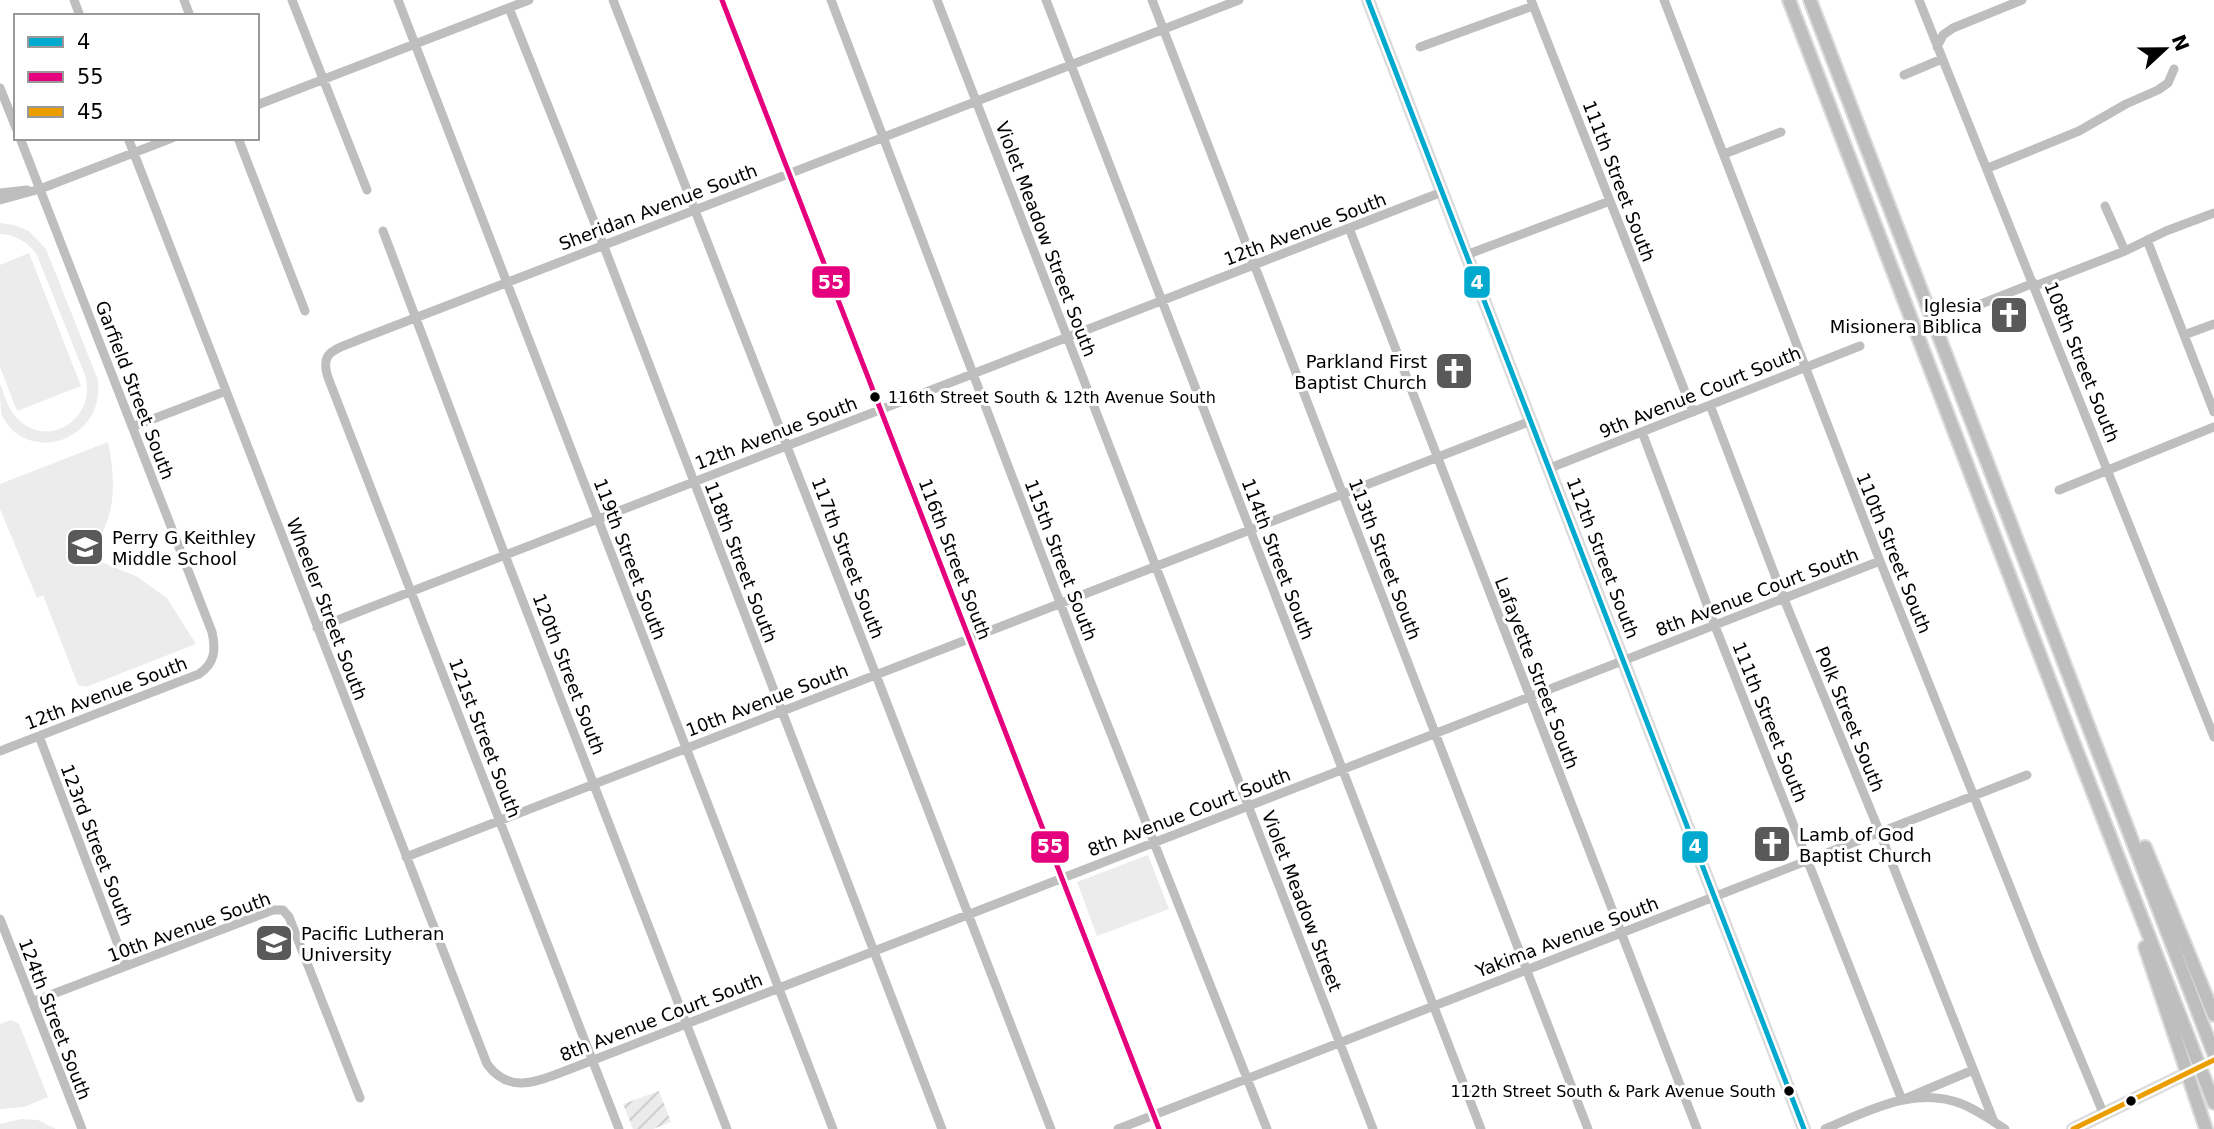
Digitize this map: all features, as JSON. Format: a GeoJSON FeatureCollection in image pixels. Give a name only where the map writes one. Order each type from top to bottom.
{"type":"FeatureCollection","features":[{"type":"Feature","properties":{"kind":"highway"},"geometry":{"type":"LineString","coordinates":[[1789,0],[2214,1103]]}},
{"type":"Feature","properties":{"kind":"highway"},"geometry":{"type":"LineString","coordinates":[[1810,0],[2091,727],[2214,1054]]}},
{"type":"Feature","properties":{"kind":"highway"},"geometry":{"type":"LineString","coordinates":[[2091,727],[2137,828],[2214,1015]]}},
{"type":"Feature","properties":{"kind":"highway"},"geometry":{"type":"LineString","coordinates":[[2071,736],[2206,1129]]}},
{"type":"Feature","properties":{"kind":"main road","name":"112th Street South"},"geometry":{"type":"LineString","coordinates":[[1368,0],[1804,1129]]}},
{"type":"Feature","properties":{"kind":"main road"},"geometry":{"type":"LineString","coordinates":[[2073,1129],[2179,1077]]}},
{"type":"Feature","properties":{"kind":"street"},"geometry":{"type":"LineString","coordinates":[[292,0],[367,190]]}},
{"type":"Feature","properties":{"kind":"street","name":"119th Street South"},"geometry":{"type":"LineString","coordinates":[[398,0],[834,1129]]}},
{"type":"Feature","properties":{"kind":"street"},"geometry":{"type":"LineString","coordinates":[[259,104],[529,0]]}},
{"type":"Feature","properties":{"kind":"street","name":"117th Street South"},"geometry":{"type":"LineString","coordinates":[[612,0],[1051,1129]]}},
{"type":"Feature","properties":{"kind":"street","name":"116th Street South"},"geometry":{"type":"LineString","coordinates":[[722,0],[1159,1129]]}},
{"type":"Feature","properties":{"kind":"street","name":"115th Street South"},"geometry":{"type":"LineString","coordinates":[[831,0],[1060,603],[1267,1129]]}},
{"type":"Feature","properties":{"kind":"street","name":"Violet Meadow Street South"},"geometry":{"type":"LineString","coordinates":[[937,0],[1155,567]]}},
{"type":"Feature","properties":{"kind":"street","name":"114th Street South"},"geometry":{"type":"LineString","coordinates":[[1046,0],[1481,1129]]}},
{"type":"Feature","properties":{"kind":"street","name":"113th Street South"},"geometry":{"type":"LineString","coordinates":[[1152,0],[1588,1129]]}},
{"type":"Feature","properties":{"kind":"street","name":"Sheridan Avenue South"},"geometry":{"type":"LineString","coordinates":[[326,357],[342,347],[416,317],[1239,0]]}},
{"type":"Feature","properties":{"kind":"street","name":"110th Street South"},"geometry":{"type":"LineString","coordinates":[[1664,0],[1880,561],[2104,1115]]}},
{"type":"Feature","properties":{"kind":"street","name":"108th Street South"},"geometry":{"type":"LineString","coordinates":[[1919,0],[2214,737]]}},
{"type":"Feature","properties":{"kind":"street"},"geometry":{"type":"LineString","coordinates":[[1937,47],[1949,30],[2022,0]]}},
{"type":"Feature","properties":{"kind":"street"},"geometry":{"type":"LineString","coordinates":[[1420,47],[1532,3]]}},
{"type":"Feature","properties":{"kind":"street","name":"111th Street South"},"geometry":{"type":"LineString","coordinates":[[1532,3],[1693,412]]}},
{"type":"Feature","properties":{"kind":"street","name":"118th Street South"},"geometry":{"type":"LineString","coordinates":[[509,8],[603,244],[942,1129]]}},
{"type":"Feature","properties":{"kind":"street"},"geometry":{"type":"LineString","coordinates":[[1904,75],[1942,60]]}},
{"type":"Feature","properties":{"kind":"street"},"geometry":{"type":"LineString","coordinates":[[1988,168],[2079,131],[2126,104],[2158,90],[2168,83],[2174,69]]}},
{"type":"Feature","properties":{"kind":"street"},"geometry":{"type":"LineString","coordinates":[[0,88],[14,123]]}},
{"type":"Feature","properties":{"kind":"street"},"geometry":{"type":"LineString","coordinates":[[1724,154],[1781,132]]}},
{"type":"Feature","properties":{"kind":"street","name":"Garfield Street South"},"geometry":{"type":"LineString","coordinates":[[21,140],[212,632],[215,654]]}},
{"type":"Feature","properties":{"kind":"street","name":"Wheeler Street South"},"geometry":{"type":"LineString","coordinates":[[129,140],[487,1064],[495,1074],[508,1082]]}},
{"type":"Feature","properties":{"kind":"street"},"geometry":{"type":"LineString","coordinates":[[0,200],[40,189],[167,140]]}},
{"type":"Feature","properties":{"kind":"street"},"geometry":{"type":"LineString","coordinates":[[239,140],[305,311]]}},
{"type":"Feature","properties":{"kind":"street"},"geometry":{"type":"LineString","coordinates":[[0,193],[40,189]]}},
{"type":"Feature","properties":{"kind":"street","name":"12th Avenue South"},"geometry":{"type":"LineString","coordinates":[[317,628],[1442,192]]}},
{"type":"Feature","properties":{"kind":"street"},"geometry":{"type":"LineString","coordinates":[[1466,255],[1610,201]]}},
{"type":"Feature","properties":{"kind":"street"},"geometry":{"type":"LineString","coordinates":[[2105,206],[2125,251]]}},
{"type":"Feature","properties":{"kind":"street"},"geometry":{"type":"LineString","coordinates":[[1981,304],[2125,251],[2166,231],[2214,213]]}},
{"type":"Feature","properties":{"kind":"street","name":"Lafayette Street South"},"geometry":{"type":"LineString","coordinates":[[1349,228],[1697,1129]]}},
{"type":"Feature","properties":{"kind":"street","name":"120th Street South"},"geometry":{"type":"LineString","coordinates":[[383,231],[727,1129]]}},
{"type":"Feature","properties":{"kind":"street"},"geometry":{"type":"LineString","coordinates":[[2147,240],[2214,412]]}},
{"type":"Feature","properties":{"kind":"street"},"geometry":{"type":"LineString","coordinates":[[2184,335],[2214,324]]}},
{"type":"Feature","properties":{"kind":"street","name":"9th Avenue Court South"},"geometry":{"type":"LineString","coordinates":[[1550,468],[1860,346]]}},
{"type":"Feature","properties":{"kind":"street","name":"121st Street South"},"geometry":{"type":"LineString","coordinates":[[326,357],[324,365],[327,374],[619,1129]]}},
{"type":"Feature","properties":{"kind":"street"},"geometry":{"type":"LineString","coordinates":[[132,427],[226,391]]}},
{"type":"Feature","properties":{"kind":"street","name":"Polk Street South"},"geometry":{"type":"LineString","coordinates":[[1710,405],[1784,599],[1994,1122]]}},
{"type":"Feature","properties":{"kind":"street","name":"10th Avenue South"},"geometry":{"type":"LineString","coordinates":[[406,857],[1531,421]]}},
{"type":"Feature","properties":{"kind":"street"},"geometry":{"type":"LineString","coordinates":[[2059,490],[2214,427]]}},
{"type":"Feature","properties":{"kind":"street","name":"111th Street South"},"geometry":{"type":"LineString","coordinates":[[1642,432],[1715,626],[1902,1100]]}},
{"type":"Feature","properties":{"kind":"street","name":"8th Avenue Court South"},"geometry":{"type":"LineString","coordinates":[[508,1082],[530,1083],[593,1060],[1880,561]]}},
{"type":"Feature","properties":{"kind":"street","name":"Violet Meadow Street"},"geometry":{"type":"LineString","coordinates":[[1155,567],[1373,1129]]}},
{"type":"Feature","properties":{"kind":"street","name":"12th Avenue South"},"geometry":{"type":"LineString","coordinates":[[0,751],[199,674],[211,664],[215,654]]}},
{"type":"Feature","properties":{"kind":"street"},"geometry":{"type":"LineString","coordinates":[[2203,708],[2214,704]]}},
{"type":"Feature","properties":{"kind":"street","name":"123rd Street South"},"geometry":{"type":"LineString","coordinates":[[38,736],[126,966]]}},
{"type":"Feature","properties":{"kind":"street","name":"Yakima Avenue South"},"geometry":{"type":"LineString","coordinates":[[1118,1129],[2027,775]]}},
{"type":"Feature","properties":{"kind":"street","name":"10th Avenue South"},"geometry":{"type":"LineString","coordinates":[[32,1002],[273,910],[284,910],[360,1098]]}},
{"type":"Feature","properties":{"kind":"street","name":"124th Street South"},"geometry":{"type":"LineString","coordinates":[[0,919],[82,1129]]}},
{"type":"Feature","properties":{"kind":"street"},"geometry":{"type":"LineString","coordinates":[[1902,1100],[1973,1070]]}},
{"type":"Feature","properties":{"kind":"street"},"geometry":{"type":"LineString","coordinates":[[1825,1129],[1882,1105],[1930,1097],[1964,1105],[2005,1129]]}},
{"type":"Feature","properties":{"kind":"shaded area"},"geometry":{"type":"Polygon","coordinates":[[[0,223],[29,231],[46,249],[98,380],[97,402],[89,419],[77,432],[61,440],[44,443],[28,439],[13,430],[2,415],[0,383],[8,405],[16,417],[28,427],[42,431],[67,425],[84,405],[87,391],[85,375],[37,255],[21,240],[0,234],[0,223]]]}},
{"type":"Feature","properties":{"kind":"shaded area"},"geometry":{"type":"Polygon","coordinates":[[[29,253],[81,386],[17,411],[0,367],[0,265],[29,253]]]}},
{"type":"Feature","properties":{"kind":"shaded area"},"geometry":{"type":"Polygon","coordinates":[[[108,442],[113,476],[111,505],[103,532],[86,562],[104,563],[136,576],[167,598],[196,644],[86,687],[78,685],[43,595],[37,598],[0,509],[0,484],[108,442]]]}},
{"type":"Feature","properties":{"kind":"shaded area"},"geometry":{"type":"Polygon","coordinates":[[[1148,855],[1169,909],[1097,936],[1077,882],[1148,855]]]}},
{"type":"Feature","properties":{"kind":"shaded area"},"geometry":{"type":"Polygon","coordinates":[[[11,1020],[19,1024],[48,1097],[24,1107],[0,1109],[0,1024],[11,1020]]]}},
{"type":"Feature","properties":{"kind":"shaded area"},"geometry":{"type":"Polygon","coordinates":[[[659,1091],[671,1122],[653,1129],[633,1129],[623,1104],[659,1091]]]}},
{"type":"Feature","properties":{"kind":"shaded area"},"geometry":{"type":"Polygon","coordinates":[[[21,1119],[38,1120],[56,1129],[0,1129],[0,1124],[21,1119]]]}},
{"type":"Feature","properties":{"kind":"transit line","name":"55"},"geometry":{"type":"LineString","coordinates":[[722,0],[1159,1129]]}},
{"type":"Feature","properties":{"kind":"transit line","name":"4"},"geometry":{"type":"LineString","coordinates":[[1368,0],[1804,1129]]}},
{"type":"Feature","properties":{"kind":"transit line","name":"45"},"geometry":{"type":"LineString","coordinates":[[2073,1129],[2214,1060]]}},
{"type":"Feature","properties":{"kind":"place","name":"Iglesia Misionera Biblica"},"geometry":{"type":"Point","coordinates":[2009,315]}},
{"type":"Feature","properties":{"kind":"place","name":"Parkland First Baptist Church"},"geometry":{"type":"Point","coordinates":[1454,371]}},
{"type":"Feature","properties":{"kind":"place","name":"116th Street South & 12th Avenue South"},"geometry":{"type":"Point","coordinates":[875,397]}},
{"type":"Feature","properties":{"kind":"place","name":"Perry G Keithley Middle School"},"geometry":{"type":"Point","coordinates":[85,547]}},
{"type":"Feature","properties":{"kind":"place","name":"Lamb of God Baptist Church"},"geometry":{"type":"Point","coordinates":[1772,844]}},
{"type":"Feature","properties":{"kind":"place","name":"Pacific Lutheran University"},"geometry":{"type":"Point","coordinates":[274,943]}},
{"type":"Feature","properties":{"kind":"place","name":"112th Street South & Park Avenue South"},"geometry":{"type":"Point","coordinates":[1789,1091]}}]}
